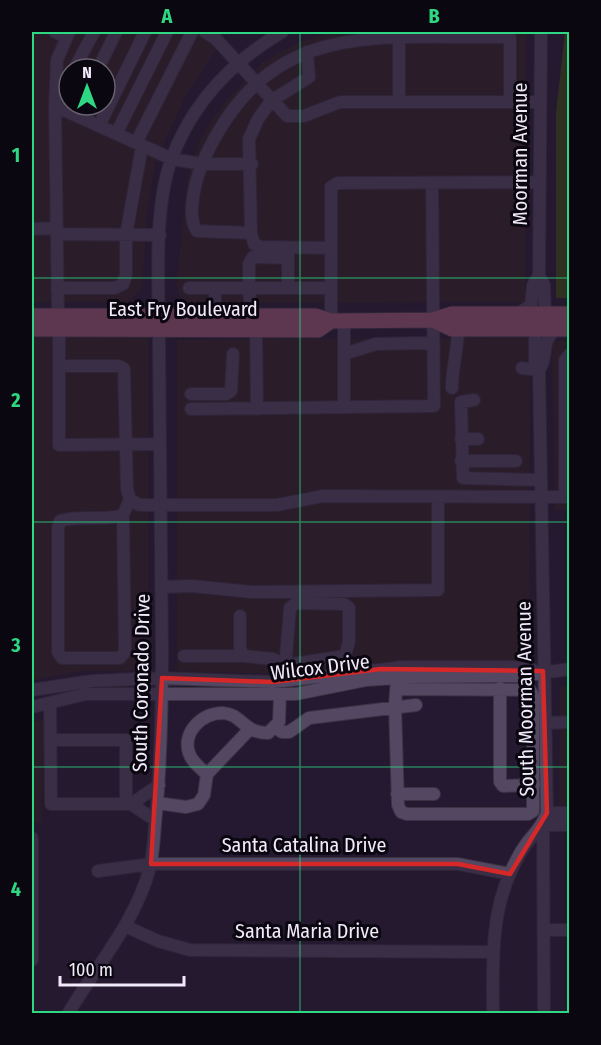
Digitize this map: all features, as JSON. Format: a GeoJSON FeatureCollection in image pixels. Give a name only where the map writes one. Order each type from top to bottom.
{"type":"FeatureCollection","features":[{"type":"Feature","properties":{"kind":"main road","name":"East Fry Boulevard"},"geometry":{"type":"LineString","coordinates":[[32,329],[59,323],[254,323],[316,316],[338,321],[433,320],[452,314],[570,314]]}},
{"type":"Feature","properties":{"kind":"main road","name":"East Fry Boulevard"},"geometry":{"type":"LineString","coordinates":[[32,316],[59,323]]}},
{"type":"Feature","properties":{"kind":"main road","name":"East Fry Boulevard"},"geometry":{"type":"LineString","coordinates":[[159,323],[215,316],[254,323]]}},
{"type":"Feature","properties":{"kind":"main road","name":"East Fry Boulevard"},"geometry":{"type":"LineString","coordinates":[[433,320],[458,329],[563,329]]}},
{"type":"Feature","properties":{"kind":"street"},"geometry":{"type":"LineString","coordinates":[[80,57],[94,32]]}},
{"type":"Feature","properties":{"kind":"street"},"geometry":{"type":"LineString","coordinates":[[104,57],[116,32]]}},
{"type":"Feature","properties":{"kind":"street"},"geometry":{"type":"LineString","coordinates":[[99,126],[145,32]]}},
{"type":"Feature","properties":{"kind":"street"},"geometry":{"type":"LineString","coordinates":[[116,134],[167,32]]}},
{"type":"Feature","properties":{"kind":"street"},"geometry":{"type":"LineString","coordinates":[[57,288],[115,288],[123,284],[126,275],[126,236],[139,144],[192,32]]}},
{"type":"Feature","properties":{"kind":"street","name":"South Coronado Drive"},"geometry":{"type":"LineString","coordinates":[[68,1013],[125,926],[141,895],[151,864],[159,785],[162,695],[159,323],[160,235],[164,184],[172,159],[200,104],[236,62],[282,32]]}},
{"type":"Feature","properties":{"kind":"street","name":"Moorman Avenue"},"geometry":{"type":"LineString","coordinates":[[541,32],[538,182],[539,276],[544,285],[544,314]]}},
{"type":"Feature","properties":{"kind":"street"},"geometry":{"type":"LineString","coordinates":[[63,33],[57,60],[55,106],[59,445],[160,444]]}},
{"type":"Feature","properties":{"kind":"street"},"geometry":{"type":"LineString","coordinates":[[212,34],[287,116],[304,116],[340,102],[539,102]]}},
{"type":"Feature","properties":{"kind":"street"},"geometry":{"type":"LineString","coordinates":[[251,233],[197,231],[192,224],[192,208],[202,164],[219,128],[255,83],[283,62],[307,52],[363,39],[446,35],[510,38],[510,102]]}},
{"type":"Feature","properties":{"kind":"street"},"geometry":{"type":"LineString","coordinates":[[399,39],[399,102]]}},
{"type":"Feature","properties":{"kind":"street"},"geometry":{"type":"LineString","coordinates":[[288,253],[254,244],[251,233],[252,164],[249,139],[258,119],[271,101],[309,77],[307,52]]}},
{"type":"Feature","properties":{"kind":"street"},"geometry":{"type":"LineString","coordinates":[[88,117],[99,126],[172,159],[202,164],[252,164]]}},
{"type":"Feature","properties":{"kind":"street"},"geometry":{"type":"LineString","coordinates":[[344,406],[344,354],[331,288],[331,187],[338,183],[538,182]]}},
{"type":"Feature","properties":{"kind":"street"},"geometry":{"type":"LineString","coordinates":[[191,409],[434,406],[432,183]]}},
{"type":"Feature","properties":{"kind":"street"},"geometry":{"type":"LineString","coordinates":[[32,229],[126,236],[160,235]]}},
{"type":"Feature","properties":{"kind":"street"},"geometry":{"type":"LineString","coordinates":[[257,408],[249,264],[253,257],[331,248]]}},
{"type":"Feature","properties":{"kind":"street"},"geometry":{"type":"LineString","coordinates":[[288,253],[288,288]]}},
{"type":"Feature","properties":{"kind":"street","name":"Moorman Avenue"},"geometry":{"type":"LineString","coordinates":[[518,314],[531,305],[533,285],[539,276]]}},
{"type":"Feature","properties":{"kind":"street"},"geometry":{"type":"LineString","coordinates":[[189,288],[331,288]]}},
{"type":"Feature","properties":{"kind":"street"},"geometry":{"type":"LineString","coordinates":[[215,288],[215,316]]}},
{"type":"Feature","properties":{"kind":"street"},"geometry":{"type":"LineString","coordinates":[[452,388],[452,373],[458,347],[458,329]]}},
{"type":"Feature","properties":{"kind":"street","name":"South Moorman Avenue"},"geometry":{"type":"LineString","coordinates":[[494,1014],[493,952],[499,909],[510,874],[525,846],[543,825],[547,813],[548,723],[543,671],[539,370],[535,363],[535,329]]}},
{"type":"Feature","properties":{"kind":"street","name":"South Moorman Avenue"},"geometry":{"type":"LineString","coordinates":[[539,370],[544,363],[544,345],[548,336],[563,329]]}},
{"type":"Feature","properties":{"kind":"street"},"geometry":{"type":"LineString","coordinates":[[344,354],[376,344],[434,346]]}},
{"type":"Feature","properties":{"kind":"street"},"geometry":{"type":"LineString","coordinates":[[191,394],[226,394],[231,391],[233,354]]}},
{"type":"Feature","properties":{"kind":"street"},"geometry":{"type":"LineString","coordinates":[[59,366],[119,366],[124,369],[127,489],[130,499],[139,505],[277,505],[322,496],[567,497],[565,360],[570,354]]}},
{"type":"Feature","properties":{"kind":"street"},"geometry":{"type":"LineString","coordinates":[[522,368],[539,370]]}},
{"type":"Feature","properties":{"kind":"street"},"geometry":{"type":"LineString","coordinates":[[474,400],[461,402],[461,473],[468,479],[541,480]]}},
{"type":"Feature","properties":{"kind":"street"},"geometry":{"type":"LineString","coordinates":[[461,439],[478,439]]}},
{"type":"Feature","properties":{"kind":"street"},"geometry":{"type":"LineString","coordinates":[[461,461],[516,461]]}},
{"type":"Feature","properties":{"kind":"street"},"geometry":{"type":"LineString","coordinates":[[161,587],[191,586],[252,592],[438,590],[438,498]]}},
{"type":"Feature","properties":{"kind":"street"},"geometry":{"type":"LineString","coordinates":[[123,515],[113,519],[69,518],[60,521],[58,528],[58,652],[62,658],[120,658],[125,652],[123,515],[130,499]]}},
{"type":"Feature","properties":{"kind":"street"},"geometry":{"type":"LineString","coordinates":[[184,656],[273,658],[284,663],[328,661],[345,656],[349,641],[349,608],[344,604],[296,603],[290,608],[288,650],[284,663],[284,681]]}},
{"type":"Feature","properties":{"kind":"street"},"geometry":{"type":"LineString","coordinates":[[240,616],[240,648],[243,656]]}},
{"type":"Feature","properties":{"kind":"street","name":"Wilcox Drive"},"geometry":{"type":"LineString","coordinates":[[32,707],[86,694],[296,694],[366,680],[512,667],[543,671],[570,669]]}},
{"type":"Feature","properties":{"kind":"street","name":"Wilcox Drive"},"geometry":{"type":"LineString","coordinates":[[32,690],[92,681],[162,678],[284,681],[397,678]]}},
{"type":"Feature","properties":{"kind":"street"},"geometry":{"type":"LineString","coordinates":[[397,678],[500,688],[526,688],[533,695],[535,805],[533,811],[528,814],[407,814],[401,812],[397,794],[395,705],[397,678]]}},
{"type":"Feature","properties":{"kind":"street"},"geometry":{"type":"LineString","coordinates":[[500,688],[500,782],[503,786],[534,785]]}},
{"type":"Feature","properties":{"kind":"street"},"geometry":{"type":"LineString","coordinates":[[207,774],[195,764],[189,754],[188,741],[193,727],[206,717],[224,713],[240,720],[249,730],[268,734],[276,728],[280,717],[280,694]]}},
{"type":"Feature","properties":{"kind":"street"},"geometry":{"type":"LineString","coordinates":[[50,703],[51,804],[129,804],[155,820]]}},
{"type":"Feature","properties":{"kind":"street"},"geometry":{"type":"LineString","coordinates":[[276,728],[282,732],[289,732],[309,718],[395,705],[416,705]]}},
{"type":"Feature","properties":{"kind":"street"},"geometry":{"type":"LineString","coordinates":[[548,723],[570,722]]}},
{"type":"Feature","properties":{"kind":"street"},"geometry":{"type":"LineString","coordinates":[[157,803],[186,807],[198,804],[204,795],[207,774],[249,730]]}},
{"type":"Feature","properties":{"kind":"street"},"geometry":{"type":"LineString","coordinates":[[50,740],[126,740],[129,804]]}},
{"type":"Feature","properties":{"kind":"street"},"geometry":{"type":"LineString","coordinates":[[129,804],[159,785]]}},
{"type":"Feature","properties":{"kind":"street"},"geometry":{"type":"LineString","coordinates":[[397,794],[434,794]]}},
{"type":"Feature","properties":{"kind":"street"},"geometry":{"type":"LineString","coordinates":[[547,813],[570,813]]}},
{"type":"Feature","properties":{"kind":"street"},"geometry":{"type":"LineString","coordinates":[[544,1014],[543,825],[570,825]]}},
{"type":"Feature","properties":{"kind":"street"},"geometry":{"type":"LineString","coordinates":[[32,838],[32,960]]}},
{"type":"Feature","properties":{"kind":"street","name":"Santa Catalina Drive"},"geometry":{"type":"LineString","coordinates":[[98,871],[151,864],[458,864],[510,874]]}},
{"type":"Feature","properties":{"kind":"street","name":"Santa Maria Drive"},"geometry":{"type":"LineString","coordinates":[[125,926],[158,941],[190,950],[493,952]]}},
{"type":"Feature","properties":{"kind":"street"},"geometry":{"type":"LineString","coordinates":[[544,930],[570,930]]}},
{"type":"Feature","properties":{"kind":"highlighted area"},"geometry":{"type":"Polygon","coordinates":[[[381,669],[543,671],[547,813],[510,874],[458,864],[151,864],[162,678],[273,682],[381,669]]]}},
{"type":"Feature","properties":{"kind":"shaded area"},"geometry":{"type":"Polygon","coordinates":[[[32,32],[227,32],[185,97],[155,162],[147,214],[142,288],[128,302],[32,302],[32,32]]]}},
{"type":"Feature","properties":{"kind":"shaded area"},"geometry":{"type":"Polygon","coordinates":[[[330,32],[526,32],[525,302],[187,303],[179,295],[177,284],[187,180],[198,144],[210,123],[227,100],[263,62],[298,43],[330,32]]]}},
{"type":"Feature","properties":{"kind":"shaded area"},"geometry":{"type":"Polygon","coordinates":[[[32,336],[148,336],[148,671],[83,671],[32,680],[32,336]]]}},
{"type":"Feature","properties":{"kind":"shaded area"},"geometry":{"type":"Polygon","coordinates":[[[530,338],[529,660],[412,660],[349,665],[286,674],[177,671],[177,340],[530,338]]]}},
{"type":"Feature","properties":{"kind":"shaded area"},"geometry":{"type":"Polygon","coordinates":[[[552,341],[569,341],[569,510],[555,510],[552,341]]]}},
{"type":"Feature","properties":{"kind":"shaded area"},"geometry":{"type":"Polygon","coordinates":[[[569,686],[569,822],[559,822],[560,687],[569,686]]]}},
{"type":"Feature","properties":{"kind":"shaded area"},"geometry":{"type":"Polygon","coordinates":[[[44,720],[41,823],[32,823],[32,722],[44,720]]]}},
{"type":"Feature","properties":{"kind":"green space"},"geometry":{"type":"Polygon","coordinates":[[[565,32],[570,32],[569,298],[556,298],[556,113],[565,32]]]}}]}
